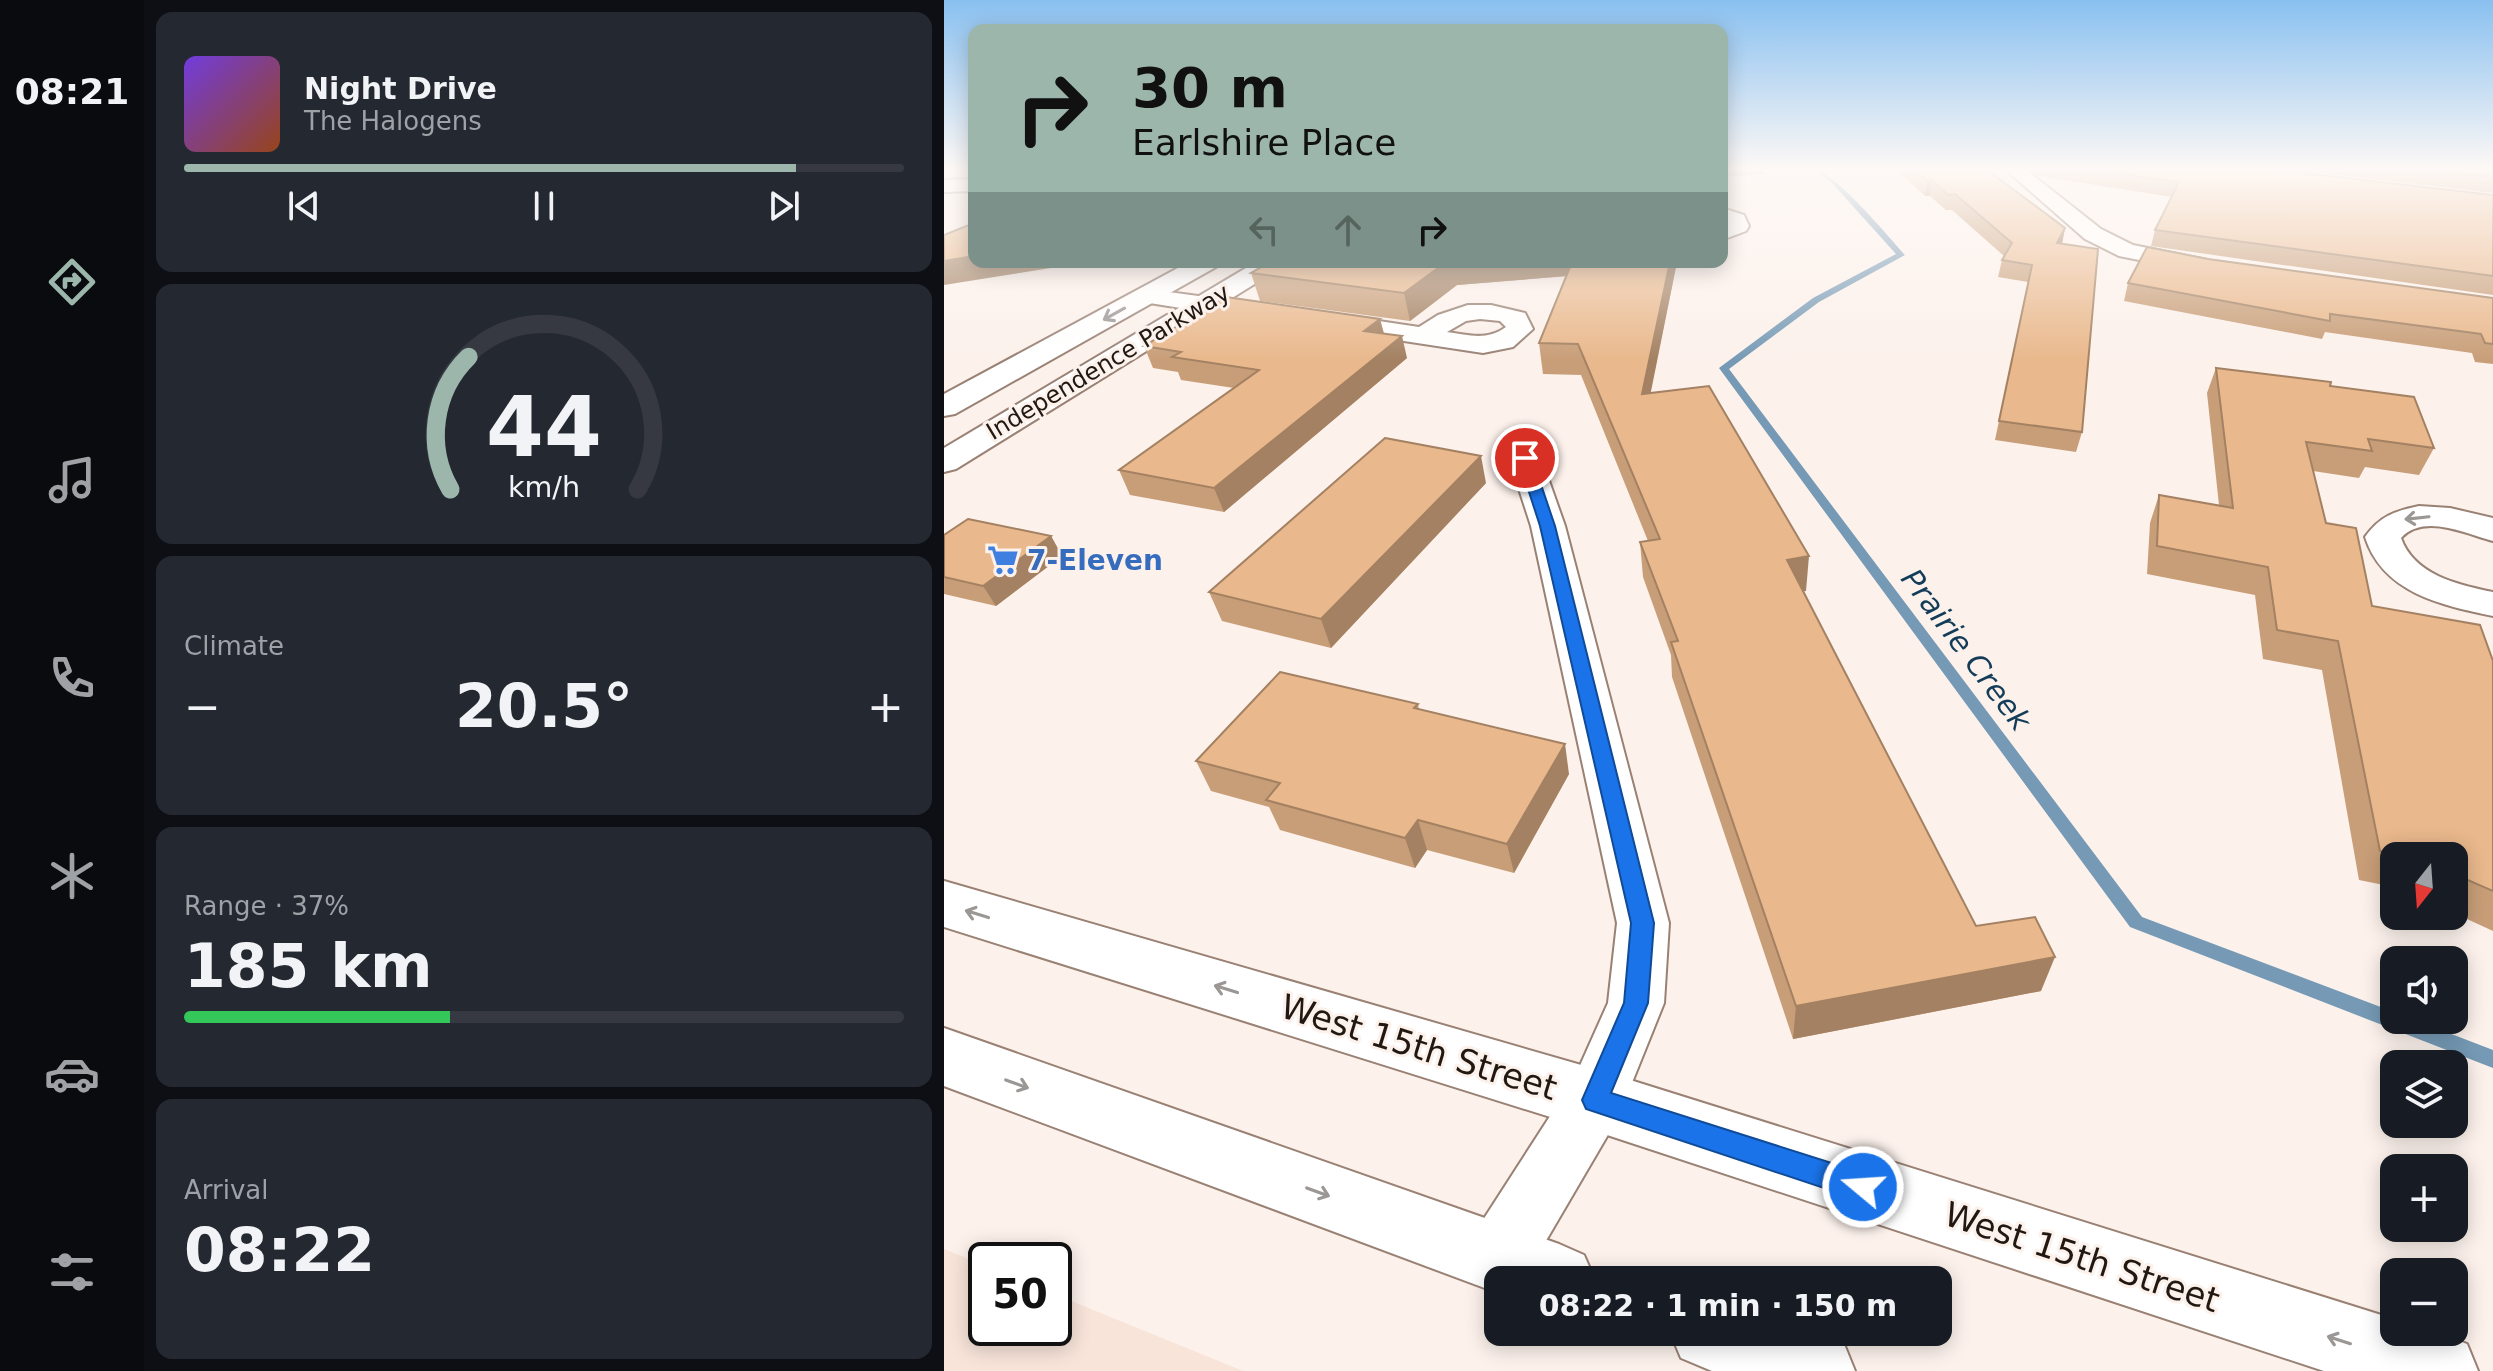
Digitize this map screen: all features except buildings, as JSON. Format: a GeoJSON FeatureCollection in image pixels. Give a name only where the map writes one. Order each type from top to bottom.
{"type":"FeatureCollection","features":[{"type":"Feature","properties":{"kind":"main road","name":"Independence Parkway"},"geometry":{"type":"LineString","coordinates":[[944,407],[1196,268]]}},
{"type":"Feature","properties":{"kind":"main road","name":"Independence Parkway"},"geometry":{"type":"LineString","coordinates":[[944,462],[1263,268]]}},
{"type":"Feature","properties":{"kind":"main road"},"geometry":{"type":"LineString","coordinates":[[1002,375],[1068,387]]}},
{"type":"Feature","properties":{"kind":"main road","name":"West 15th Street"},"geometry":{"type":"LineString","coordinates":[[944,904],[1595,1100],[2440,1371]]}},
{"type":"Feature","properties":{"kind":"main road"},"geometry":{"type":"LineString","coordinates":[[944,1057],[1520,1266]]}},
{"type":"Feature","properties":{"kind":"main road"},"geometry":{"type":"LineString","coordinates":[[1746,1346],[1817,1371]]}},
{"type":"Feature","properties":{"kind":"street"},"geometry":{"type":"LineString","coordinates":[[2093,233],[2127,251],[2219,268]]}},
{"type":"Feature","properties":{"kind":"street"},"geometry":{"type":"LineString","coordinates":[[1146,296],[1262,313]]}},
{"type":"Feature","properties":{"kind":"street"},"geometry":{"type":"LineString","coordinates":[[1307,319],[1426,335]]}},
{"type":"Feature","properties":{"kind":"street"},"geometry":{"type":"LineString","coordinates":[[1525,458],[1548,526],[1643,923],[1636,1003],[1529,1266]]}},
{"type":"Feature","properties":{"kind":"street"},"geometry":{"type":"LineString","coordinates":[[2493,530],[2451,518],[2425,516],[2404,519],[2390,526],[2383,537],[2385,549],[2396,563],[2414,577],[2466,599],[2493,604]]}},
{"type":"Feature","properties":{"kind":"shaded area"},"geometry":{"type":"Polygon","coordinates":[[[944,1249],[968,1259],[968,1346],[1072,1346],[1072,1301],[1243,1371],[944,1371],[944,1249]]]}},
{"type":"Feature","properties":{"kind":"waterway","name":"Prairie Creek"},"geometry":{"type":"LineString","coordinates":[[1881,233],[1901,255],[1816,300],[1724,368],[2136,922],[2493,1059]]}},
{"type":"Feature","properties":{"kind":"place","name":"7-Eleven"},"geometry":{"type":"Point","coordinates":[1003,560]}},
{"type":"Feature","properties":{"kind":"route"},"geometry":{"type":"LineString","coordinates":[[1525,458],[1548,526],[1643,923],[1636,1003],[1595,1100],[1863,1187]]}}]}
